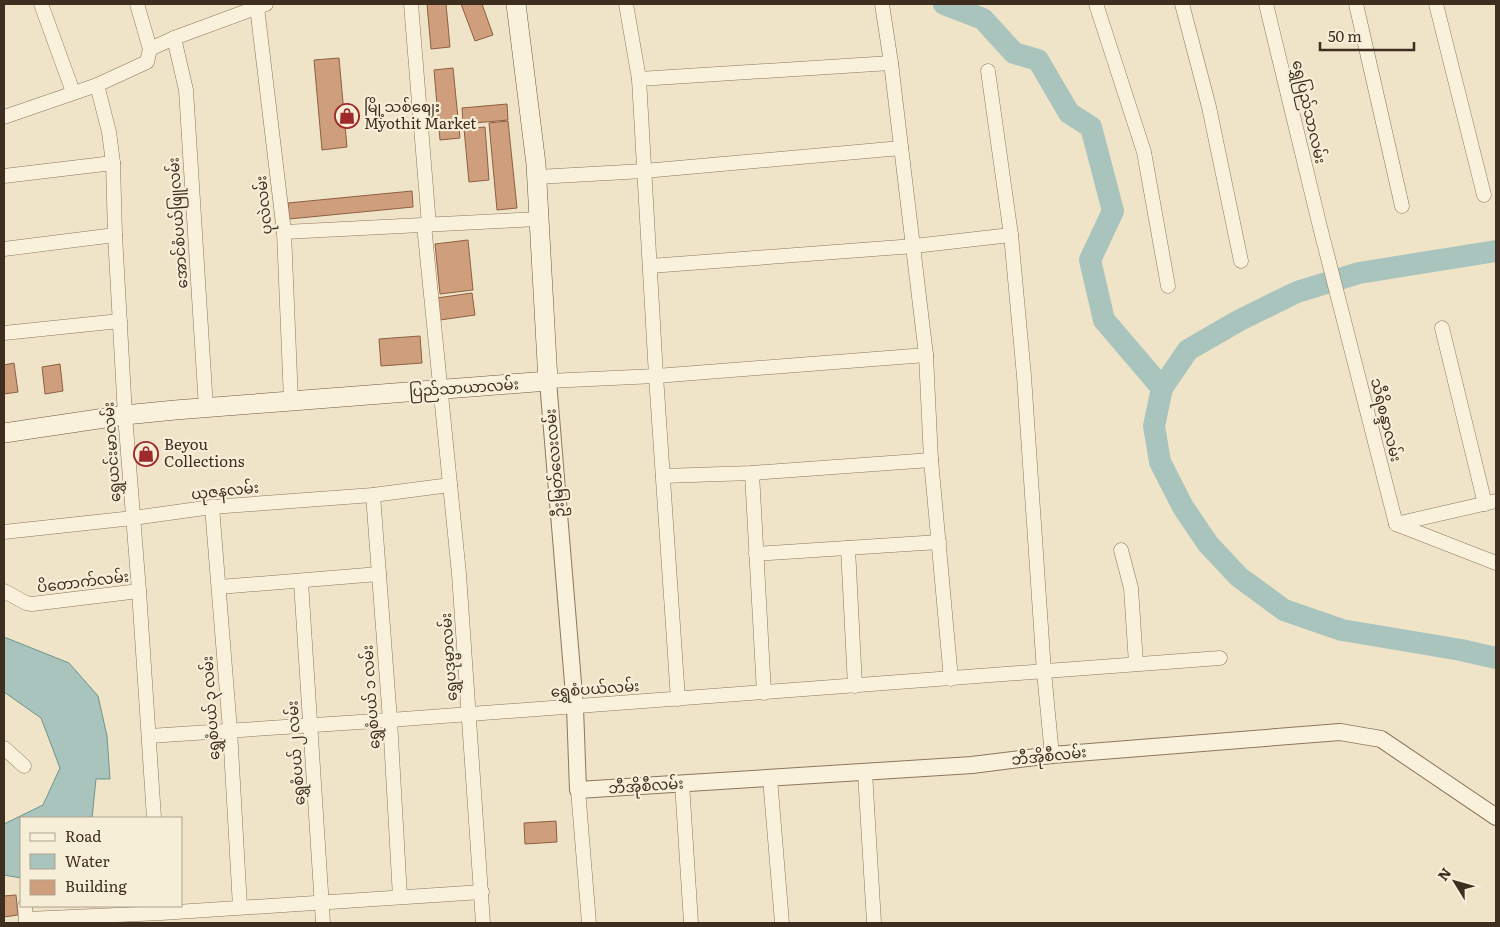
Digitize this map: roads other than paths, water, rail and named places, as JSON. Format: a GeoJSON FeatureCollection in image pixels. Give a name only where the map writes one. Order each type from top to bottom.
{"type":"FeatureCollection","features":[{"type":"Feature","properties":{"kind":"main road","name":"ဦးမြတ်လေးလမ်း"},"geometry":{"type":"LineString","coordinates":[[516,4],[537,177],[548,381]]}},
{"type":"Feature","properties":{"kind":"main road","name":"ပြည်သာယာလမ်း"},"geometry":{"type":"LineString","coordinates":[[4,433],[125,415],[548,381]]}},
{"type":"Feature","properties":{"kind":"street"},"geometry":{"type":"LineString","coordinates":[[41,4],[73,92]]}},
{"type":"Feature","properties":{"kind":"street"},"geometry":{"type":"LineString","coordinates":[[4,117],[98,85],[148,62],[150,50],[137,4]]}},
{"type":"Feature","properties":{"kind":"street","name":"ရွှေပဒုမ္မာလမ်း"},"geometry":{"type":"LineString","coordinates":[[411,4],[426,225],[459,574],[483,923]]}},
{"type":"Feature","properties":{"kind":"street"},"geometry":{"type":"LineString","coordinates":[[626,4],[639,79],[656,376],[678,699]]}},
{"type":"Feature","properties":{"kind":"street"},"geometry":{"type":"LineString","coordinates":[[882,4],[914,246],[926,355],[931,460],[951,679]]}},
{"type":"Feature","properties":{"kind":"street"},"geometry":{"type":"LineString","coordinates":[[1096,4],[1144,152],[1168,286]]}},
{"type":"Feature","properties":{"kind":"street"},"geometry":{"type":"LineString","coordinates":[[1182,4],[1209,107],[1241,261]]}},
{"type":"Feature","properties":{"kind":"street","name":"ရွှေပြည်သာလမ်း"},"geometry":{"type":"LineString","coordinates":[[1266,4],[1344,324]]}},
{"type":"Feature","properties":{"kind":"street"},"geometry":{"type":"LineString","coordinates":[[1356,4],[1402,206]]}},
{"type":"Feature","properties":{"kind":"street"},"geometry":{"type":"LineString","coordinates":[[1436,4],[1484,195]]}},
{"type":"Feature","properties":{"kind":"street"},"geometry":{"type":"LineString","coordinates":[[150,50],[174,38],[262,5]]}},
{"type":"Feature","properties":{"kind":"street","name":"ပုလဲလမ်း"},"geometry":{"type":"LineString","coordinates":[[262,5],[284,232],[291,401]]}},
{"type":"Feature","properties":{"kind":"street","name":"အောင်စံပယ်ဖြူလမ်း"},"geometry":{"type":"LineString","coordinates":[[174,38],[186,90],[206,408]]}},
{"type":"Feature","properties":{"kind":"street"},"geometry":{"type":"LineString","coordinates":[[639,79],[891,63]]}},
{"type":"Feature","properties":{"kind":"street"},"geometry":{"type":"LineString","coordinates":[[988,71],[1011,235],[1024,376],[1044,672],[1052,755]]}},
{"type":"Feature","properties":{"kind":"street","name":"ရွှေယင်းမာလမ်း"},"geometry":{"type":"LineString","coordinates":[[98,85],[109,132],[113,163],[125,415],[154,817]]}},
{"type":"Feature","properties":{"kind":"street"},"geometry":{"type":"LineString","coordinates":[[537,177],[644,171],[901,148]]}},
{"type":"Feature","properties":{"kind":"street"},"geometry":{"type":"LineString","coordinates":[[4,176],[113,163]]}},
{"type":"Feature","properties":{"kind":"street"},"geometry":{"type":"LineString","coordinates":[[284,232],[539,219]]}},
{"type":"Feature","properties":{"kind":"street"},"geometry":{"type":"LineString","coordinates":[[4,249],[115,235]]}},
{"type":"Feature","properties":{"kind":"street"},"geometry":{"type":"LineString","coordinates":[[650,266],[914,246],[1011,235]]}},
{"type":"Feature","properties":{"kind":"street"},"geometry":{"type":"LineString","coordinates":[[4,332],[120,321]]}},
{"type":"Feature","properties":{"kind":"street","name":"သီရိစန္ဒာလမ်း"},"geometry":{"type":"LineString","coordinates":[[1344,324],[1396,524]]}},
{"type":"Feature","properties":{"kind":"street"},"geometry":{"type":"LineString","coordinates":[[1396,524],[1491,502],[1442,328]]}},
{"type":"Feature","properties":{"kind":"street","name":"ပြည်သာယာလမ်း"},"geometry":{"type":"LineString","coordinates":[[548,381],[656,376],[926,355]]}},
{"type":"Feature","properties":{"kind":"street","name":"ဦးမြတ်လေးလမ်း"},"geometry":{"type":"LineString","coordinates":[[548,381],[575,707],[578,790],[589,923]]}},
{"type":"Feature","properties":{"kind":"street"},"geometry":{"type":"LineString","coordinates":[[663,476],[752,473],[931,460]]}},
{"type":"Feature","properties":{"kind":"street"},"geometry":{"type":"LineString","coordinates":[[752,473],[764,692]]}},
{"type":"Feature","properties":{"kind":"street","name":"ယုဇနလမ်း"},"geometry":{"type":"LineString","coordinates":[[4,532],[212,508],[373,495],[450,485]]}},
{"type":"Feature","properties":{"kind":"street","name":"ရွှေစံပယ် ၁ လမ်း"},"geometry":{"type":"LineString","coordinates":[[373,495],[390,720],[400,897]]}},
{"type":"Feature","properties":{"kind":"street","name":"ရွှေစံပယ် ၃ လမ်း"},"geometry":{"type":"LineString","coordinates":[[212,508],[230,730],[240,907]]}},
{"type":"Feature","properties":{"kind":"street"},"geometry":{"type":"LineString","coordinates":[[1396,524],[1496,563]]}},
{"type":"Feature","properties":{"kind":"street"},"geometry":{"type":"LineString","coordinates":[[756,554],[939,542]]}},
{"type":"Feature","properties":{"kind":"street"},"geometry":{"type":"LineString","coordinates":[[848,548],[855,686]]}},
{"type":"Feature","properties":{"kind":"street"},"geometry":{"type":"LineString","coordinates":[[1122,550],[1131,588],[1136,664]]}},
{"type":"Feature","properties":{"kind":"street"},"geometry":{"type":"LineString","coordinates":[[218,587],[301,582],[379,574]]}},
{"type":"Feature","properties":{"kind":"street","name":"ရွှေစံပယ် ၂ လမ်း"},"geometry":{"type":"LineString","coordinates":[[301,582],[323,923]]}},
{"type":"Feature","properties":{"kind":"street","name":"ပိတောက်လမ်း"},"geometry":{"type":"LineString","coordinates":[[4,591],[26,603],[32,604],[139,591]]}},
{"type":"Feature","properties":{"kind":"street","name":"ရွှေစံပယ်လမ်း"},"geometry":{"type":"LineString","coordinates":[[149,736],[575,707],[1220,658]]}},
{"type":"Feature","properties":{"kind":"street","name":"ဘီအိုစီလမ်း"},"geometry":{"type":"LineString","coordinates":[[578,790],[972,765],[1052,755],[1340,732],[1381,739],[1496,817]]}},
{"type":"Feature","properties":{"kind":"street"},"geometry":{"type":"LineString","coordinates":[[4,748],[24,766]]}},
{"type":"Feature","properties":{"kind":"street"},"geometry":{"type":"LineString","coordinates":[[865,772],[874,923]]}},
{"type":"Feature","properties":{"kind":"street"},"geometry":{"type":"LineString","coordinates":[[770,778],[782,923]]}},
{"type":"Feature","properties":{"kind":"street"},"geometry":{"type":"LineString","coordinates":[[682,783],[691,923]]}},
{"type":"Feature","properties":{"kind":"street"},"geometry":{"type":"LineString","coordinates":[[26,916],[161,914],[240,907],[482,892]]}},
{"type":"Feature","properties":{"kind":"water"},"geometry":{"type":"Polygon","coordinates":[[[4,637],[69,663],[98,696],[107,736],[110,779],[96,779],[92,817],[20,817],[20,878],[4,875],[4,824],[43,805],[60,768],[41,718],[4,692],[4,637]]]}},
{"type":"Feature","properties":{"kind":"waterway"},"geometry":{"type":"LineString","coordinates":[[944,4],[983,19],[1014,53],[1038,60],[1069,113],[1091,127],[1113,211],[1090,260],[1104,320],[1162,388]]}},
{"type":"Feature","properties":{"kind":"waterway"},"geometry":{"type":"LineString","coordinates":[[1496,251],[1359,273],[1297,292],[1240,320],[1188,350],[1162,388],[1154,426],[1160,462],[1183,507],[1208,544],[1239,577],[1284,610],[1342,630],[1461,650],[1496,658]]}},
{"type":"Feature","properties":{"kind":"place","name":"မြို့သစ်စျေး Myothit Market"},"geometry":{"type":"Point","coordinates":[347,116]}},
{"type":"Feature","properties":{"kind":"place","name":"Beyou Collections"},"geometry":{"type":"Point","coordinates":[146,454]}}]}
